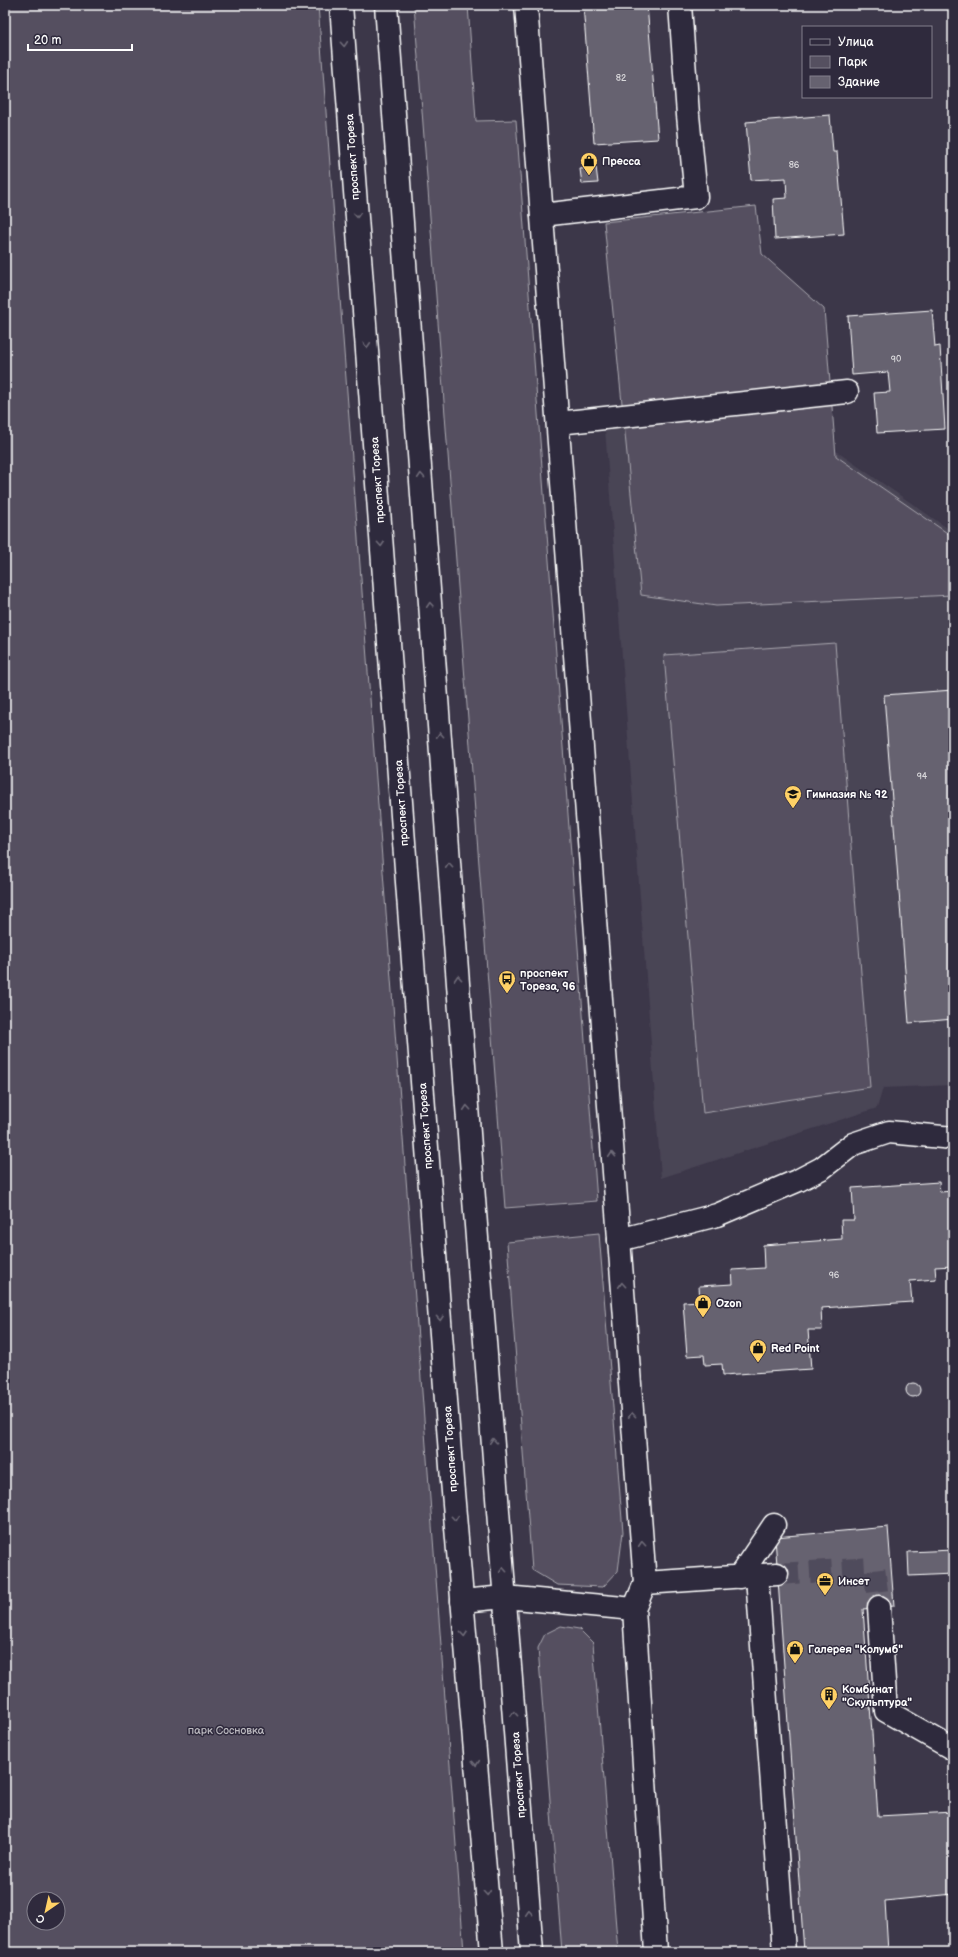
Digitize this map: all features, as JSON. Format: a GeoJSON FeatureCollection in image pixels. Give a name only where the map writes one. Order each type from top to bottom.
{"type":"FeatureCollection","features":[{"type":"Feature","properties":{"kind":"main road","name":"проспект Тореза"},"geometry":{"type":"LineString","coordinates":[[341,5],[462,1601],[492,1952]]}},
{"type":"Feature","properties":{"kind":"main road","name":"проспект Тореза"},"geometry":{"type":"LineString","coordinates":[[386,5],[532,1952]]}},
{"type":"Feature","properties":{"kind":"main road"},"geometry":{"type":"LineString","coordinates":[[526,5],[645,1583],[634,1609],[656,1952]]}},
{"type":"Feature","properties":{"kind":"main road"},"geometry":{"type":"LineString","coordinates":[[542,215],[696,197],[680,5]]}},
{"type":"Feature","properties":{"kind":"main road"},"geometry":{"type":"LineString","coordinates":[[558,422],[847,392]]}},
{"type":"Feature","properties":{"kind":"main road"},"geometry":{"type":"LineString","coordinates":[[619,1240],[717,1215],[799,1180],[822,1168],[853,1144],[889,1132],[953,1138]]}},
{"type":"Feature","properties":{"kind":"main road"},"geometry":{"type":"LineString","coordinates":[[774,1525],[758,1576],[784,1952]]}},
{"type":"Feature","properties":{"kind":"main road"},"geometry":{"type":"LineString","coordinates":[[645,1583],[758,1576]]}},
{"type":"Feature","properties":{"kind":"main road"},"geometry":{"type":"LineString","coordinates":[[462,1601],[505,1597],[634,1609]]}},
{"type":"Feature","properties":{"kind":"main road"},"geometry":{"type":"LineString","coordinates":[[879,1607],[886,1711],[953,1750]]}},
{"type":"Feature","properties":{"kind":"shaded area","name":"Гимназия № 92"},"geometry":{"type":"Polygon","coordinates":[[[778,411],[953,532],[953,1085],[883,1088],[877,1108],[661,1178],[605,429],[778,411]]]}},
{"type":"Feature","properties":{"kind":"green space","name":"парк Сосновка"},"geometry":{"type":"Polygon","coordinates":[[[5,5],[318,5],[464,1952],[5,1952],[5,5]]]}},
{"type":"Feature","properties":{"kind":"green space"},"geometry":{"type":"Polygon","coordinates":[[[414,5],[468,5],[476,121],[516,120],[597,1201],[505,1208],[414,5]]]}},
{"type":"Feature","properties":{"kind":"green space"},"geometry":{"type":"Polygon","coordinates":[[[756,206],[762,254],[824,309],[836,456],[953,537],[953,595],[716,606],[641,595],[604,222],[756,206]]]}},
{"type":"Feature","properties":{"kind":"green space"},"geometry":{"type":"Polygon","coordinates":[[[835,643],[870,1087],[703,1113],[664,655],[835,643]]]}},
{"type":"Feature","properties":{"kind":"green space"},"geometry":{"type":"Polygon","coordinates":[[[599,1233],[623,1532],[618,1571],[603,1587],[557,1585],[532,1570],[507,1242],[599,1233]]]}},
{"type":"Feature","properties":{"kind":"green space"},"geometry":{"type":"Polygon","coordinates":[[[561,1626],[579,1629],[593,1643],[618,1952],[562,1952],[538,1648],[545,1634],[561,1626]]]}},
{"type":"Feature","properties":{"kind":"building"},"geometry":{"type":"Polygon","coordinates":[[[583,5],[647,5],[658,139],[594,143],[583,5]]]}},
{"type":"Feature","properties":{"kind":"building"},"geometry":{"type":"Polygon","coordinates":[[[830,115],[833,152],[837,152],[844,234],[775,239],[773,199],[787,198],[786,178],[751,180],[746,122],[830,115]]]}},
{"type":"Feature","properties":{"kind":"building","name":"Пресса"},"geometry":{"type":"Polygon","coordinates":[[[596,167],[598,183],[582,184],[580,169],[596,167]]]}},
{"type":"Feature","properties":{"kind":"building"},"geometry":{"type":"Polygon","coordinates":[[[932,310],[935,347],[940,346],[945,429],[877,433],[874,393],[890,392],[888,372],[852,375],[848,316],[932,310]]]}},
{"type":"Feature","properties":{"kind":"building"},"geometry":{"type":"Polygon","coordinates":[[[953,690],[953,1019],[909,1023],[884,695],[953,690]]]}},
{"type":"Feature","properties":{"kind":"building"},"geometry":{"type":"Polygon","coordinates":[[[939,1182],[940,1192],[953,1191],[953,1266],[935,1267],[936,1279],[910,1281],[912,1302],[821,1308],[822,1330],[808,1330],[811,1369],[723,1375],[722,1364],[705,1365],[704,1355],[687,1356],[683,1302],[700,1301],[699,1286],[733,1284],[732,1270],[764,1268],[763,1245],[842,1239],[841,1220],[854,1220],[852,1188],[939,1182]]]}},
{"type":"Feature","properties":{"kind":"building"},"geometry":{"type":"Polygon","coordinates":[[[913,1383],[918,1385],[920,1390],[918,1395],[913,1397],[908,1395],[906,1390],[908,1385],[913,1383]]]}},
{"type":"Feature","properties":{"kind":"building","name":"Комбинат \"Скульптура\""},"geometry":{"type":"Polygon","coordinates":[[[888,1527],[894,1606],[863,1609],[878,1816],[953,1812],[953,1894],[885,1901],[888,1952],[804,1952],[775,1537],[888,1527]]]}},
{"type":"Feature","properties":{"kind":"building"},"geometry":{"type":"Polygon","coordinates":[[[953,1550],[953,1574],[909,1576],[908,1552],[953,1550]]]}},
{"type":"Feature","properties":{"kind":"tunnel"},"geometry":{"type":"LineString","coordinates":[[777,1574],[874,1568],[879,1607]]}},
{"type":"Feature","properties":{"kind":"place","name":"Пресса"},"geometry":{"type":"Point","coordinates":[589,176]}},
{"type":"Feature","properties":{"kind":"place","name":"Гимназия № 92"},"geometry":{"type":"Point","coordinates":[793,809]}},
{"type":"Feature","properties":{"kind":"place","name":"проспект Тореза, 96"},"geometry":{"type":"Point","coordinates":[507,994]}},
{"type":"Feature","properties":{"kind":"place","name":"Ozon"},"geometry":{"type":"Point","coordinates":[703,1318]}},
{"type":"Feature","properties":{"kind":"place","name":"Red Point"},"geometry":{"type":"Point","coordinates":[758,1363]}},
{"type":"Feature","properties":{"kind":"place","name":"Инсет"},"geometry":{"type":"Point","coordinates":[825,1596]}},
{"type":"Feature","properties":{"kind":"place","name":"Галерея \"Колумб\""},"geometry":{"type":"Point","coordinates":[795,1664]}},
{"type":"Feature","properties":{"kind":"place","name":"Комбинат \"Скульптура\""},"geometry":{"type":"Point","coordinates":[829,1710]}}]}
